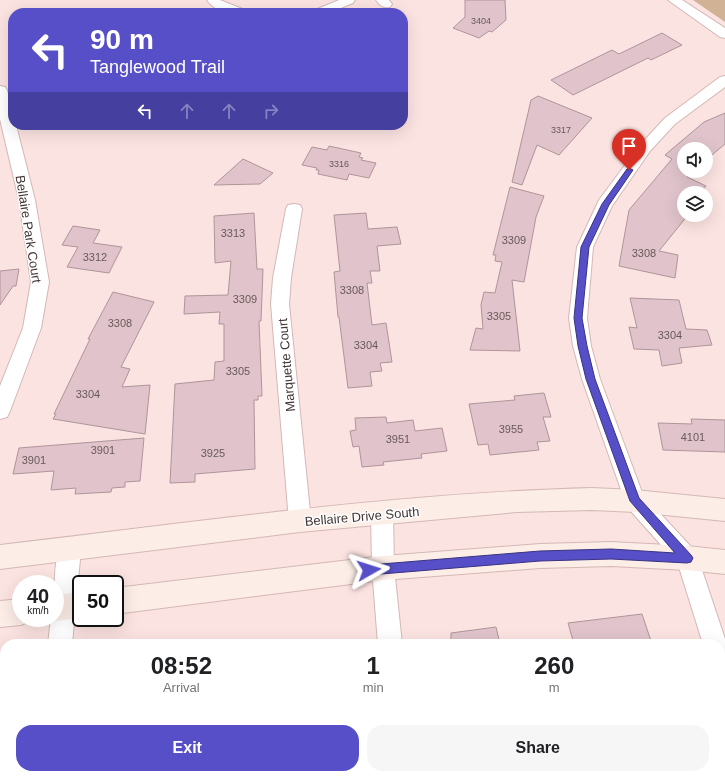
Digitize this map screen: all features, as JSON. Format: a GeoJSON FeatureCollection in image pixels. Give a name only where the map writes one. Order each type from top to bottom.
{"type":"FeatureCollection","features":[{"type":"Feature","properties":{"kind":"main road","name":"Bellaire Drive South"},"geometry":{"type":"LineString","coordinates":[[0,557],[300,521],[517,501],[592,499],[635,501],[725,510]]}},
{"type":"Feature","properties":{"kind":"main road"},"geometry":{"type":"LineString","coordinates":[[124,600],[383,568],[540,556],[611,554],[687,558],[725,562]]}},
{"type":"Feature","properties":{"kind":"main road"},"geometry":{"type":"LineString","coordinates":[[0,614],[12,613]]}},
{"type":"Feature","properties":{"kind":"street"},"geometry":{"type":"LineString","coordinates":[[213,0],[215,3],[228,8]]}},
{"type":"Feature","properties":{"kind":"street"},"geometry":{"type":"LineString","coordinates":[[331,8],[349,0]]}},
{"type":"Feature","properties":{"kind":"street"},"geometry":{"type":"LineString","coordinates":[[674,0],[725,34]]}},
{"type":"Feature","properties":{"kind":"street"},"geometry":{"type":"LineString","coordinates":[[713,639],[687,558],[635,501],[591,379],[582,346],[578,318],[585,247],[605,204],[645,148],[670,120],[725,80]]}},
{"type":"Feature","properties":{"kind":"street","name":"Bellaire Park Court"},"geometry":{"type":"LineString","coordinates":[[0,90],[8,123]]}},
{"type":"Feature","properties":{"kind":"street","name":"Bellaire Park Court"},"geometry":{"type":"LineString","coordinates":[[0,411],[32,328],[40,282],[27,200],[10,130]]}},
{"type":"Feature","properties":{"kind":"street","name":"Marquette Court"},"geometry":{"type":"LineString","coordinates":[[294,209],[282,278],[280,304],[300,521]]}},
{"type":"Feature","properties":{"kind":"street"},"geometry":{"type":"LineString","coordinates":[[382,514],[383,568],[390,639]]}},
{"type":"Feature","properties":{"kind":"street"},"geometry":{"type":"LineString","coordinates":[[61,639],[67,606],[70,549]]}},
{"type":"Feature","properties":{"kind":"shaded area"},"geometry":{"type":"Polygon","coordinates":[[[693,0],[725,0],[725,22],[693,0]]]}},
{"type":"Feature","properties":{"kind":"building"},"geometry":{"type":"Polygon","coordinates":[[[465,0],[505,0],[506,20],[492,32],[489,31],[479,38],[453,28],[465,17],[465,0]]]}},
{"type":"Feature","properties":{"kind":"building"},"geometry":{"type":"Polygon","coordinates":[[[662,33],[682,45],[651,60],[648,58],[573,95],[551,80],[612,50],[619,54],[662,33]]]}},
{"type":"Feature","properties":{"kind":"building"},"geometry":{"type":"Polygon","coordinates":[[[538,96],[592,118],[559,155],[537,145],[522,185],[512,182],[531,100],[538,96]]]}},
{"type":"Feature","properties":{"kind":"building"},"geometry":{"type":"Polygon","coordinates":[[[725,113],[725,144],[713,154],[713,142],[680,142],[704,122],[725,113]]]}},
{"type":"Feature","properties":{"kind":"building"},"geometry":{"type":"Polygon","coordinates":[[[677,145],[677,178],[689,178],[706,186],[677,186],[677,222],[682,222],[659,251],[678,255],[675,278],[619,266],[629,210],[672,159],[665,155],[677,145]]]}},
{"type":"Feature","properties":{"kind":"building"},"geometry":{"type":"Polygon","coordinates":[[[329,146],[361,153],[359,157],[363,158],[361,160],[376,163],[369,178],[349,174],[347,180],[318,174],[319,170],[316,170],[317,168],[302,165],[312,147],[327,150],[329,146]]]}},
{"type":"Feature","properties":{"kind":"building"},"geometry":{"type":"Polygon","coordinates":[[[243,159],[273,173],[260,184],[214,185],[243,159]]]}},
{"type":"Feature","properties":{"kind":"building"},"geometry":{"type":"Polygon","coordinates":[[[510,187],[544,196],[536,217],[524,282],[512,280],[520,351],[470,350],[476,328],[483,329],[481,305],[484,292],[495,293],[502,262],[495,261],[496,255],[493,255],[510,187]]]}},
{"type":"Feature","properties":{"kind":"building"},"geometry":{"type":"Polygon","coordinates":[[[254,213],[257,269],[263,269],[261,321],[259,321],[262,396],[258,396],[258,400],[254,400],[255,469],[195,474],[195,482],[170,483],[175,384],[214,380],[215,362],[224,361],[224,324],[219,324],[220,312],[184,314],[185,296],[228,295],[231,261],[215,263],[214,216],[254,213]]]}},
{"type":"Feature","properties":{"kind":"building"},"geometry":{"type":"Polygon","coordinates":[[[366,213],[368,229],[397,227],[401,244],[377,246],[380,271],[370,271],[372,283],[367,283],[372,325],[386,323],[392,362],[380,363],[382,371],[370,372],[372,386],[348,388],[338,317],[334,272],[340,271],[334,215],[366,213]]]}},
{"type":"Feature","properties":{"kind":"building"},"geometry":{"type":"Polygon","coordinates":[[[73,226],[100,230],[93,243],[122,247],[109,273],[67,267],[78,247],[62,245],[73,226]]]}},
{"type":"Feature","properties":{"kind":"building"},"geometry":{"type":"Polygon","coordinates":[[[19,269],[16,286],[13,286],[0,305],[0,271],[19,269]]]}},
{"type":"Feature","properties":{"kind":"building"},"geometry":{"type":"Polygon","coordinates":[[[113,292],[154,302],[121,367],[130,369],[122,387],[150,385],[145,434],[53,419],[90,339],[88,339],[113,292]]]}},
{"type":"Feature","properties":{"kind":"building"},"geometry":{"type":"Polygon","coordinates":[[[630,298],[679,300],[686,329],[707,330],[712,345],[679,348],[682,363],[662,366],[659,350],[634,349],[629,327],[637,328],[630,298]]]}},
{"type":"Feature","properties":{"kind":"building"},"geometry":{"type":"Polygon","coordinates":[[[544,393],[551,417],[543,417],[550,441],[537,442],[539,450],[490,455],[488,444],[478,445],[469,404],[515,400],[514,396],[544,393]]]}},
{"type":"Feature","properties":{"kind":"building"},"geometry":{"type":"Polygon","coordinates":[[[386,417],[387,423],[413,420],[415,431],[442,428],[447,451],[421,454],[422,458],[383,462],[384,465],[362,467],[359,446],[353,447],[350,431],[356,430],[355,418],[386,417]]]}},
{"type":"Feature","properties":{"kind":"building"},"geometry":{"type":"Polygon","coordinates":[[[691,419],[725,420],[725,452],[663,450],[658,423],[692,424],[691,419]]]}},
{"type":"Feature","properties":{"kind":"building"},"geometry":{"type":"Polygon","coordinates":[[[144,438],[140,481],[125,482],[125,487],[112,488],[111,492],[75,494],[76,488],[51,490],[54,471],[13,474],[19,448],[144,438]]]}},
{"type":"Feature","properties":{"kind":"building"},"geometry":{"type":"Polygon","coordinates":[[[642,614],[650,639],[573,639],[568,623],[642,614]]]}},
{"type":"Feature","properties":{"kind":"building"},"geometry":{"type":"Polygon","coordinates":[[[496,627],[499,639],[451,639],[451,633],[496,627]]]}},
{"type":"Feature","properties":{"kind":"route"},"geometry":{"type":"LineString","coordinates":[[369,570],[460,561],[540,556],[611,554],[687,558],[635,501],[591,379],[582,346],[578,318],[585,247],[605,204],[629,170]]}}]}
